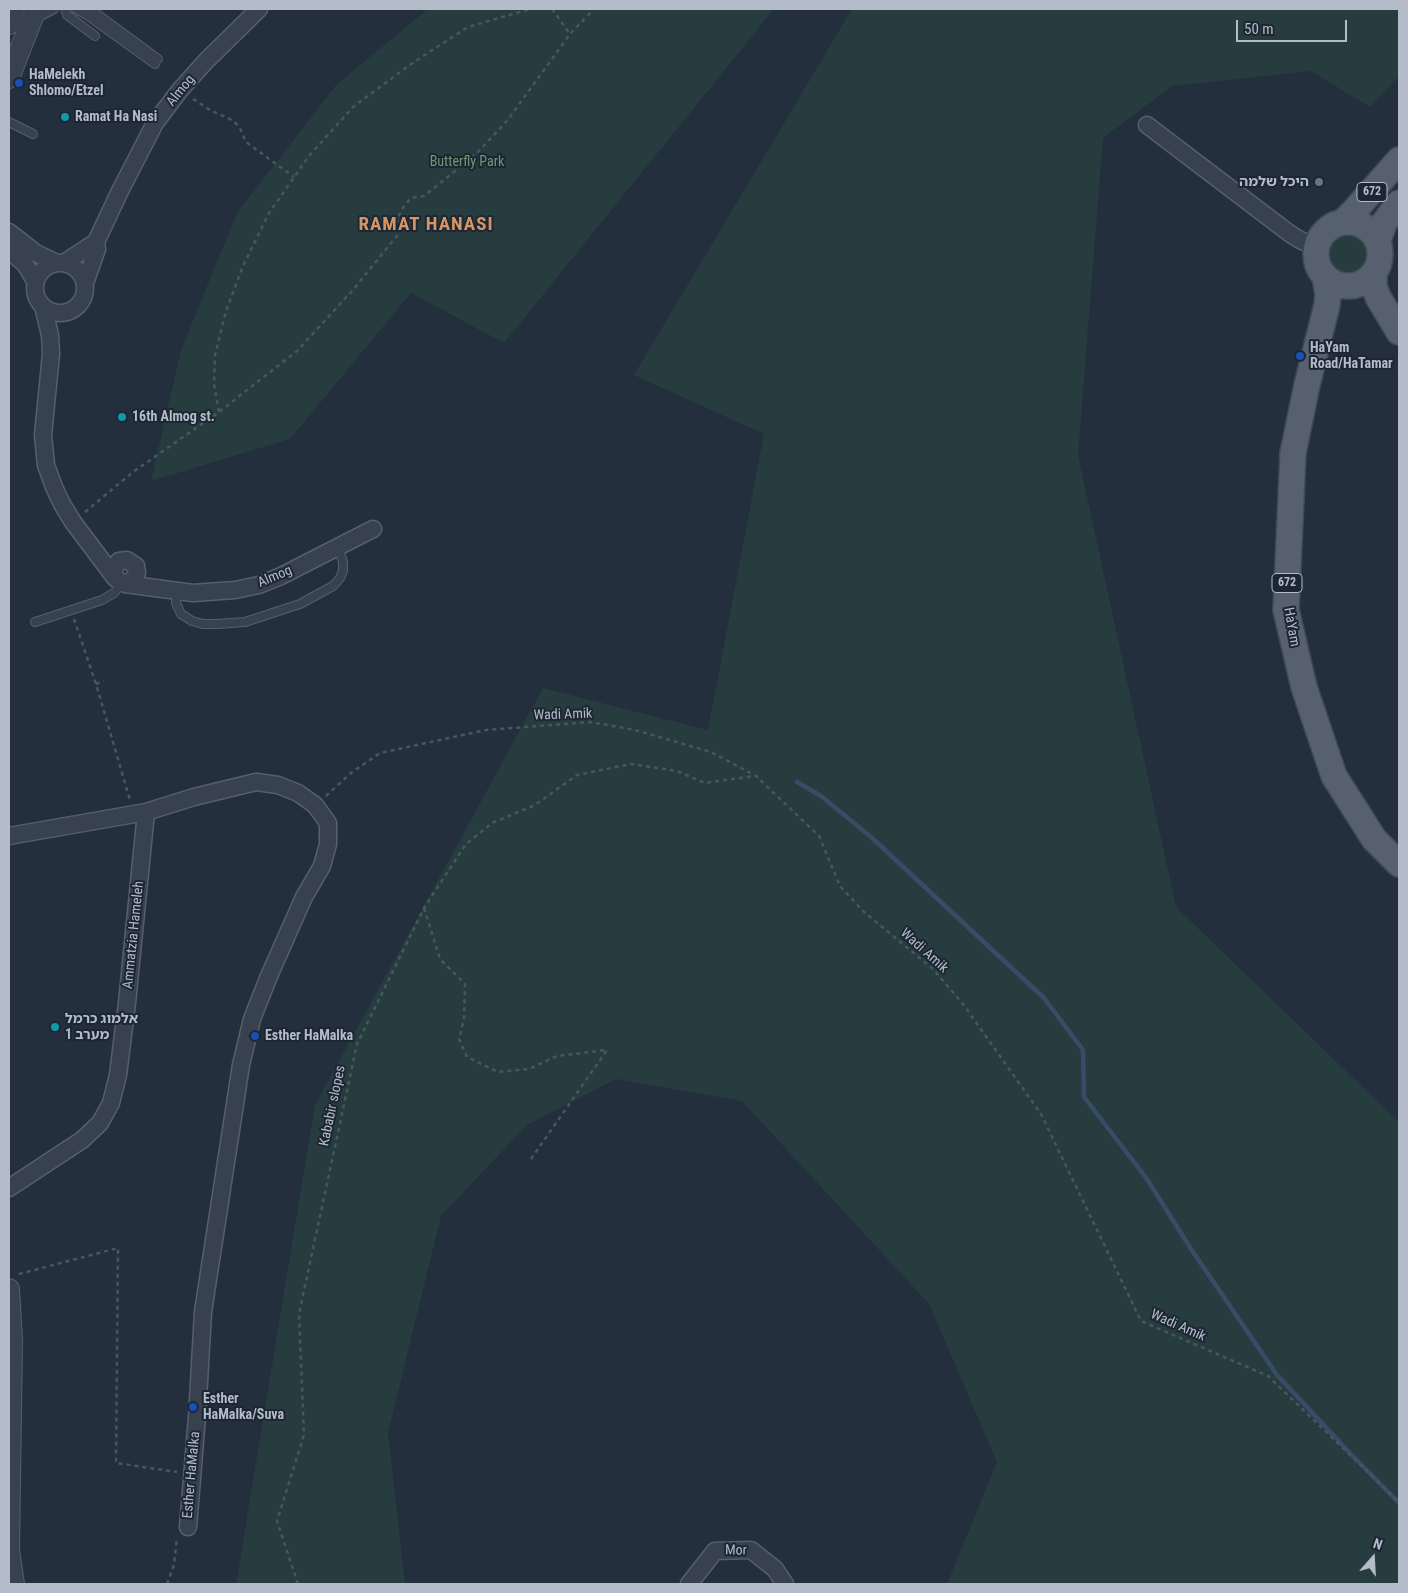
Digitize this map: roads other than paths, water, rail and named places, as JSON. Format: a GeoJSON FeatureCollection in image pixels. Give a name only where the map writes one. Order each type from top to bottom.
{"type":"FeatureCollection","features":[{"type":"Feature","properties":{"kind":"main road","name":"672"},"geometry":{"type":"LineString","coordinates":[[1325,277],[1317,263],[1316,247],[1320,238],[1326,230],[1343,222],[1399,160]]}},
{"type":"Feature","properties":{"kind":"main road","name":"672"},"geometry":{"type":"LineString","coordinates":[[1399,203],[1384,223],[1378,241],[1380,258],[1374,274],[1374,286],[1378,297],[1399,332]]}},
{"type":"Feature","properties":{"kind":"main road"},"geometry":{"type":"LineString","coordinates":[[1343,222],[1360,224],[1373,234],[1378,241]]}},
{"type":"Feature","properties":{"kind":"main road"},"geometry":{"type":"LineString","coordinates":[[1325,277],[1341,286],[1350,286],[1367,280],[1374,274]]}},
{"type":"Feature","properties":{"kind":"main road","name":"HaYam"},"geometry":{"type":"LineString","coordinates":[[1325,277],[1328,294],[1327,305],[1307,385],[1294,453],[1286,610],[1304,687],[1334,776],[1374,839],[1399,864]]}},
{"type":"Feature","properties":{"kind":"street"},"geometry":{"type":"LineString","coordinates":[[9,24],[14,9]]}},
{"type":"Feature","properties":{"kind":"street","name":"Almog"},"geometry":{"type":"LineString","coordinates":[[85,283],[97,248],[96,242],[120,191],[156,123],[180,90],[206,61],[260,9]]}},
{"type":"Feature","properties":{"kind":"street"},"geometry":{"type":"LineString","coordinates":[[9,78],[34,16]]}},
{"type":"Feature","properties":{"kind":"street"},"geometry":{"type":"LineString","coordinates":[[1147,125],[1289,233],[1316,247]]}},
{"type":"Feature","properties":{"kind":"street"},"geometry":{"type":"LineString","coordinates":[[9,232],[36,253],[60,263],[69,264],[79,271],[85,283],[82,301],[70,311],[58,313],[48,310],[35,294],[35,281],[25,264],[9,251]]}},
{"type":"Feature","properties":{"kind":"street"},"geometry":{"type":"LineString","coordinates":[[35,281],[43,269],[60,263],[96,242]]}},
{"type":"Feature","properties":{"kind":"street","name":"Almog"},"geometry":{"type":"LineString","coordinates":[[43,306],[50,335],[51,354],[44,416],[44,453],[48,471],[54,488],[73,522],[120,581],[194,593],[259,585],[281,576],[373,529]]}},
{"type":"Feature","properties":{"kind":"street","name":"Almog"},"geometry":{"type":"LineString","coordinates":[[51,354],[60,328],[66,317],[74,309]]}},
{"type":"Feature","properties":{"kind":"street","name":"Almog"},"geometry":{"type":"LineString","coordinates":[[86,538],[132,563],[173,590]]}},
{"type":"Feature","properties":{"kind":"street"},"geometry":{"type":"LineString","coordinates":[[120,581],[114,569],[117,563],[132,563]]}},
{"type":"Feature","properties":{"kind":"street","name":"Esther HaMalka"},"geometry":{"type":"LineString","coordinates":[[140,813],[194,797],[256,782],[278,785],[298,794],[316,805],[328,823],[328,844],[322,866],[304,897],[269,976],[252,1019],[241,1065],[203,1312],[198,1417],[191,1474],[188,1527]]}},
{"type":"Feature","properties":{"kind":"street"},"geometry":{"type":"LineString","coordinates":[[9,836],[140,813]]}},
{"type":"Feature","properties":{"kind":"street","name":"Ammatzia Hameleh"},"geometry":{"type":"LineString","coordinates":[[9,1188],[82,1140],[100,1124],[111,1103],[118,1075],[127,1003],[140,813]]}},
{"type":"Feature","properties":{"kind":"street"},"geometry":{"type":"LineString","coordinates":[[13,1282],[9,1550],[14,1584]]}},
{"type":"Feature","properties":{"kind":"street","name":"Mor"},"geometry":{"type":"LineString","coordinates":[[688,1584],[715,1551],[751,1550],[775,1569],[785,1584]]}},
{"type":"Feature","properties":{"kind":"lane"},"geometry":{"type":"LineString","coordinates":[[34,16],[38,17],[54,9]]}},
{"type":"Feature","properties":{"kind":"lane"},"geometry":{"type":"LineString","coordinates":[[65,9],[67,15],[96,36]]}},
{"type":"Feature","properties":{"kind":"lane"},"geometry":{"type":"LineString","coordinates":[[76,9],[156,62],[90,9]]}},
{"type":"Feature","properties":{"kind":"lane"},"geometry":{"type":"LineString","coordinates":[[9,122],[33,134]]}},
{"type":"Feature","properties":{"kind":"lane"},"geometry":{"type":"LineString","coordinates":[[173,590],[181,614],[192,621],[203,624],[245,622],[300,604],[334,586],[343,571],[343,562],[338,547]]}},
{"type":"Feature","properties":{"kind":"lane"},"geometry":{"type":"LineString","coordinates":[[35,622],[109,597],[120,581]]}},
{"type":"Feature","properties":{"kind":"waterway"},"geometry":{"type":"LineString","coordinates":[[797,782],[821,796],[871,837],[1044,998],[1083,1050],[1084,1097],[1147,1179],[1191,1249],[1277,1375],[1399,1503]]}},
{"type":"Feature","properties":{"kind":"place","name":"HaMelekh Shlomo/Etzel"},"geometry":{"type":"Point","coordinates":[19,83]}},
{"type":"Feature","properties":{"kind":"place","name":"Ramat Ha Nasi"},"geometry":{"type":"Point","coordinates":[65,117]}},
{"type":"Feature","properties":{"kind":"place","name":"היכל שלמה"},"geometry":{"type":"Point","coordinates":[1319,182]}},
{"type":"Feature","properties":{"kind":"place","name":"HaYam Road/HaTamar"},"geometry":{"type":"Point","coordinates":[1300,356]}},
{"type":"Feature","properties":{"kind":"place","name":"16th Almog st."},"geometry":{"type":"Point","coordinates":[122,417]}},
{"type":"Feature","properties":{"kind":"place","name":"אלמוג כרמל מערב 1"},"geometry":{"type":"Point","coordinates":[55,1027]}},
{"type":"Feature","properties":{"kind":"place","name":"Esther HaMalka"},"geometry":{"type":"Point","coordinates":[255,1036]}},
{"type":"Feature","properties":{"kind":"place","name":"Esther HaMalka/Suva"},"geometry":{"type":"Point","coordinates":[193,1407]}},
{"type":"Feature","properties":{"kind":"district","name":"RAMAT HANASI"},"geometry":{"type":"Point","coordinates":[426,225]}},
{"type":"Feature","properties":{"kind":"park label","name":"Butterfly Park"},"geometry":{"type":"Point","coordinates":[467,162]}}]}
